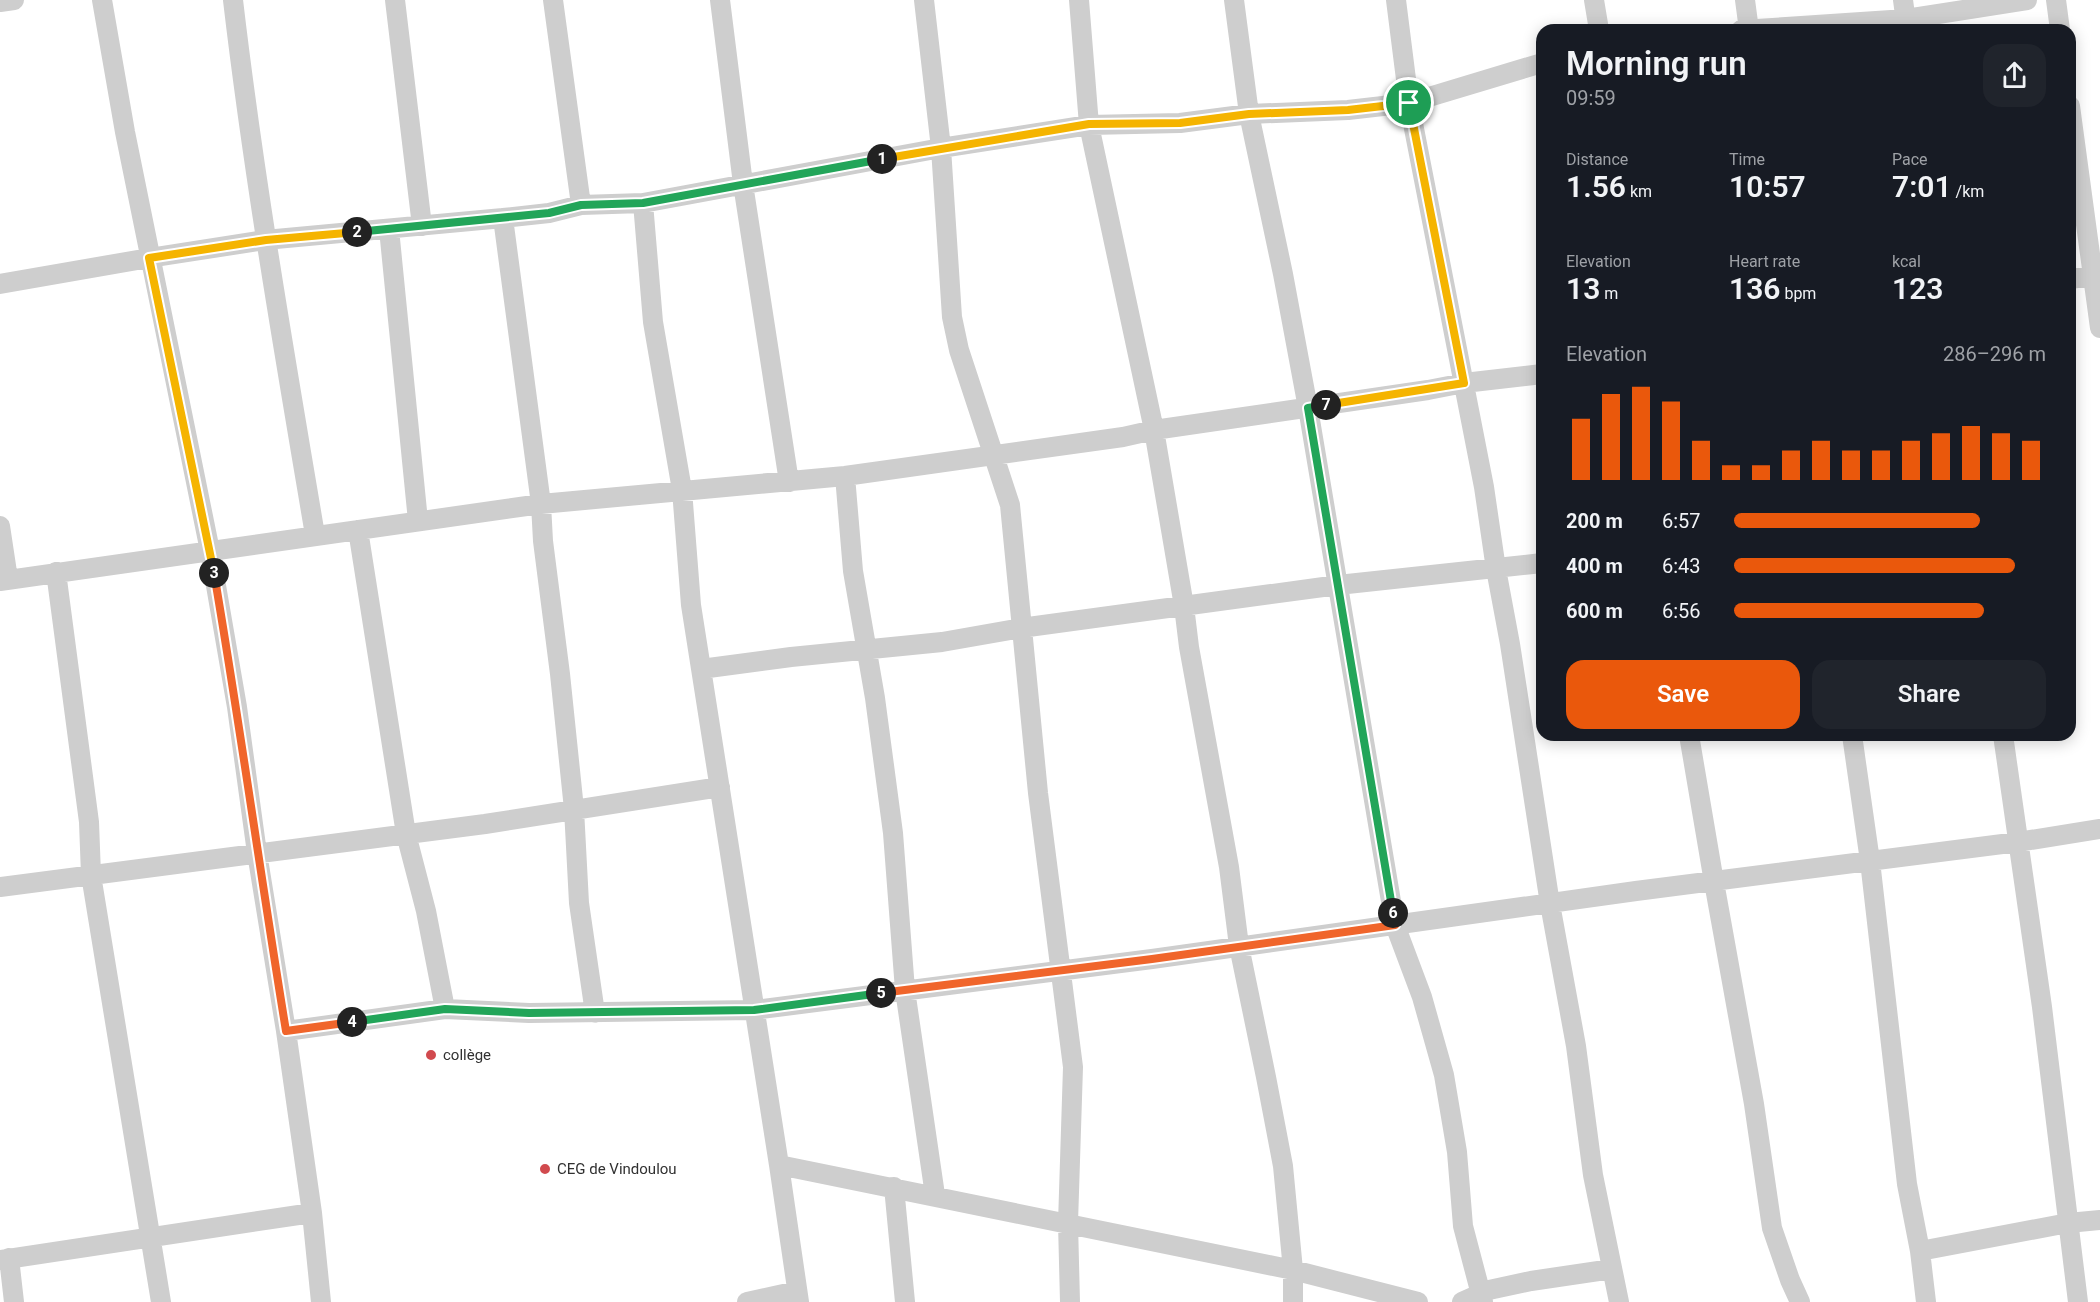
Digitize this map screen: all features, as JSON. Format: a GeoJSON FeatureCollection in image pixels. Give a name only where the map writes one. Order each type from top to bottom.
{"type":"FeatureCollection","features":[{"type":"Feature","properties":{"kind":"street"},"geometry":{"type":"LineString","coordinates":[[0,2],[14,0]]}},
{"type":"Feature","properties":{"kind":"street"},"geometry":{"type":"LineString","coordinates":[[102,0],[149,258],[210,550],[237,707],[312,1213],[321,1302]]}},
{"type":"Feature","properties":{"kind":"street"},"geometry":{"type":"LineString","coordinates":[[232,0],[246,111],[315,536]]}},
{"type":"Feature","properties":{"kind":"street"},"geometry":{"type":"LineString","coordinates":[[394,0],[422,226]]}},
{"type":"Feature","properties":{"kind":"street"},"geometry":{"type":"LineString","coordinates":[[553,0],[581,205]]}},
{"type":"Feature","properties":{"kind":"street"},"geometry":{"type":"LineString","coordinates":[[720,0],[743,184],[789,482]]}},
{"type":"Feature","properties":{"kind":"street"},"geometry":{"type":"LineString","coordinates":[[924,0],[941,148],[952,317],[959,350],[995,453],[1010,505],[1038,793],[1072,1067],[1068,1223],[1070,1302]]}},
{"type":"Feature","properties":{"kind":"street"},"geometry":{"type":"LineString","coordinates":[[1079,0],[1089,124],[1154,430],[1189,647],[1229,867],[1239,946],[1283,1166],[1293,1270],[1293,1302]]}},
{"type":"Feature","properties":{"kind":"street"},"geometry":{"type":"LineString","coordinates":[[1234,0],[1249,114],[1283,274],[1308,408],[1395,925],[1422,998],[1444,1075],[1457,1152],[1463,1226],[1482,1298]]}},
{"type":"Feature","properties":{"kind":"street"},"geometry":{"type":"LineString","coordinates":[[1396,0],[1409,103],[1484,487],[1550,904],[1576,1046],[1593,1176],[1619,1302]]}},
{"type":"Feature","properties":{"kind":"street"},"geometry":{"type":"LineString","coordinates":[[1594,0],[1598,24]]}},
{"type":"Feature","properties":{"kind":"street"},"geometry":{"type":"LineString","coordinates":[[1745,0],[1746,24]]}},
{"type":"Feature","properties":{"kind":"street"},"geometry":{"type":"LineString","coordinates":[[1814,24],[1905,16],[2027,0]]}},
{"type":"Feature","properties":{"kind":"street"},"geometry":{"type":"LineString","coordinates":[[2056,0],[2059,24]]}},
{"type":"Feature","properties":{"kind":"street"},"geometry":{"type":"LineString","coordinates":[[0,284],[266,240],[549,213],[581,205],[643,203],[941,148],[1089,124],[1180,123],[1249,114],[1348,110],[1409,103],[1536,65]]}},
{"type":"Feature","properties":{"kind":"street"},"geometry":{"type":"LineString","coordinates":[[2076,145],[2096,275],[2100,328]]}},
{"type":"Feature","properties":{"kind":"street"},"geometry":{"type":"LineString","coordinates":[[643,203],[653,322],[682,490],[687,566],[701,669],[798,1297],[747,1302]]}},
{"type":"Feature","properties":{"kind":"street"},"geometry":{"type":"LineString","coordinates":[[503,218],[542,504],[543,541],[574,809],[579,903],[595,1013]]}},
{"type":"Feature","properties":{"kind":"street"},"geometry":{"type":"LineString","coordinates":[[389,229],[418,521]]}},
{"type":"Feature","properties":{"kind":"street"},"geometry":{"type":"LineString","coordinates":[[2076,278],[2096,275]]}},
{"type":"Feature","properties":{"kind":"street"},"geometry":{"type":"LineString","coordinates":[[0,526],[4,580],[542,504],[845,476],[995,453],[1123,437],[1154,430],[1464,383],[1536,375]]}},
{"type":"Feature","properties":{"kind":"street"},"geometry":{"type":"LineString","coordinates":[[845,476],[853,571],[868,650],[893,833],[905,990],[934,1195]]}},
{"type":"Feature","properties":{"kind":"street"},"geometry":{"type":"LineString","coordinates":[[358,530],[406,834],[426,911],[445,1009]]}},
{"type":"Feature","properties":{"kind":"street"},"geometry":{"type":"LineString","coordinates":[[701,669],[791,657],[942,642],[1021,628],[1338,585],[1536,564]]}},
{"type":"Feature","properties":{"kind":"street"},"geometry":{"type":"LineString","coordinates":[[56,572],[89,822],[91,875],[161,1302]]}},
{"type":"Feature","properties":{"kind":"street"},"geometry":{"type":"LineString","coordinates":[[1690,741],[1754,1104],[1772,1228],[1800,1302]]}},
{"type":"Feature","properties":{"kind":"street"},"geometry":{"type":"LineString","coordinates":[[1853,741],[1870,861],[1907,1184],[1920,1251],[1926,1302]]}},
{"type":"Feature","properties":{"kind":"street"},"geometry":{"type":"LineString","coordinates":[[2004,741],[2042,1007],[2078,1302]]}},
{"type":"Feature","properties":{"kind":"street"},"geometry":{"type":"LineString","coordinates":[[0,887],[485,824],[720,787]]}},
{"type":"Feature","properties":{"kind":"street"},"geometry":{"type":"LineString","coordinates":[[286,1031],[445,1009],[529,1013],[754,1010],[2018,842],[2100,829]]}},
{"type":"Feature","properties":{"kind":"street"},"geometry":{"type":"LineString","coordinates":[[779,1165],[1293,1270],[1418,1302]]}},
{"type":"Feature","properties":{"kind":"street"},"geometry":{"type":"LineString","coordinates":[[894,1187],[905,1302]]}},
{"type":"Feature","properties":{"kind":"street"},"geometry":{"type":"LineString","coordinates":[[14,1302],[4,1259],[312,1213]]}},
{"type":"Feature","properties":{"kind":"street"},"geometry":{"type":"LineString","coordinates":[[1920,1251],[2068,1223],[2100,1220]]}},
{"type":"Feature","properties":{"kind":"street"},"geometry":{"type":"LineString","coordinates":[[1462,1302],[1482,1298],[1489,1290],[1531,1281],[1612,1269]]}},
{"type":"Feature","properties":{"kind":"place","name":"collège"},"geometry":{"type":"Point","coordinates":[431,1055]}},
{"type":"Feature","properties":{"kind":"place","name":"CEG de Vindoulou"},"geometry":{"type":"Point","coordinates":[545,1169]}},
{"type":"Feature","properties":{"kind":"route"},"geometry":{"type":"LineString","coordinates":[[1409,103],[1464,383],[1308,408],[1395,925],[754,1010],[529,1013],[445,1009],[286,1031],[257,854],[237,707],[210,550],[149,258],[266,240],[549,213],[581,205],[643,203],[941,148],[1089,124],[1180,123],[1266,112],[1348,110],[1409,103]]}}]}
